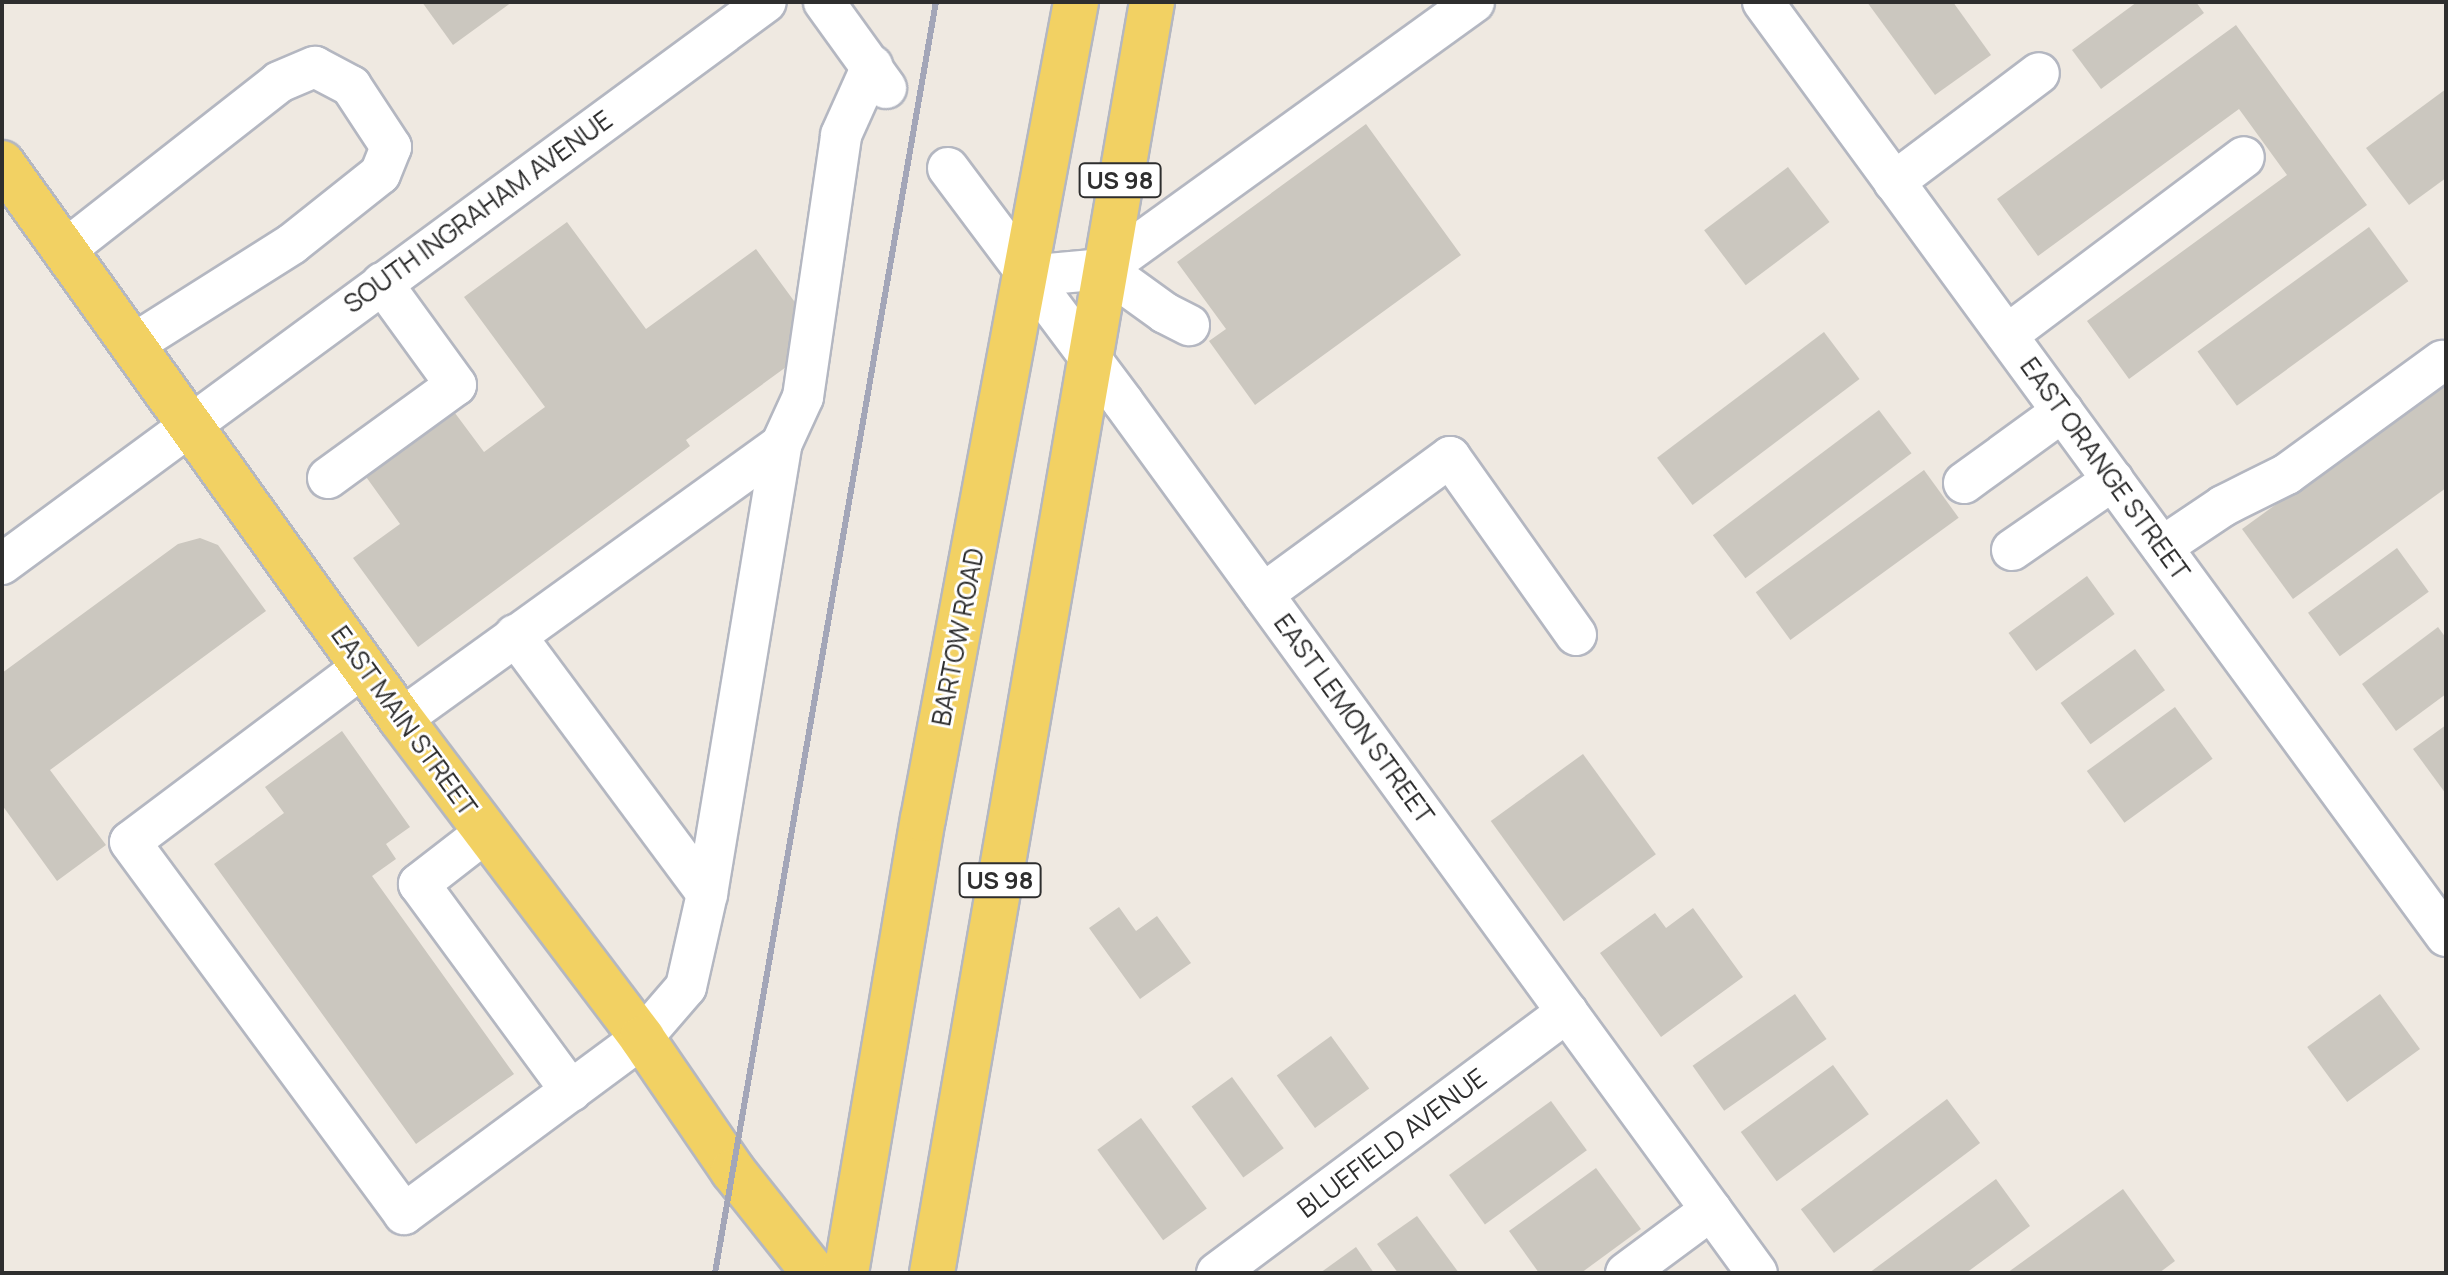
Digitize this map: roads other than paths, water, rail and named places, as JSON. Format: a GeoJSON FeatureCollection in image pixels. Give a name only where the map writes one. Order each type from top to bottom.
{"type":"FeatureCollection","features":[{"type":"Feature","properties":{"kind":"main road","name":"BARTOW ROAD"},"geometry":{"type":"LineString","coordinates":[[846,1273],[923,819],[1076,2]]}},
{"type":"Feature","properties":{"kind":"main road","name":"US 98"},"geometry":{"type":"LineString","coordinates":[[932,1273],[1152,2]]}},
{"type":"Feature","properties":{"kind":"main road","name":"EAST MAIN STREET"},"geometry":{"type":"LineString","coordinates":[[2,163],[401,719],[642,1038],[733,1171],[814,1273]]}},
{"type":"Feature","properties":{"kind":"street","name":"SOUTH INGRAHAM AVENUE"},"geometry":{"type":"LineString","coordinates":[[2,564],[766,2]]}},
{"type":"Feature","properties":{"kind":"street"},"geometry":{"type":"LineString","coordinates":[[363,667],[130,842],[404,1214],[642,1038],[686,987],[707,894],[781,445],[803,397],[841,135],[879,77],[824,2]]}},
{"type":"Feature","properties":{"kind":"street"},"geometry":{"type":"LineString","coordinates":[[1027,276],[1104,269],[1474,2]]}},
{"type":"Feature","properties":{"kind":"street","name":"EAST ORANGE STREET"},"geometry":{"type":"LineString","coordinates":[[1763,2],[2446,936]]}},
{"type":"Feature","properties":{"kind":"street"},"geometry":{"type":"LineString","coordinates":[[65,250],[279,82],[315,67],[351,86],[391,147],[380,174],[292,244],[134,344]]}},
{"type":"Feature","properties":{"kind":"street"},"geometry":{"type":"LineString","coordinates":[[1894,182],[2039,73]]}},
{"type":"Feature","properties":{"kind":"street"},"geometry":{"type":"LineString","coordinates":[[2007,335],[2244,157]]}},
{"type":"Feature","properties":{"kind":"street","name":"EAST LEMON STREET"},"geometry":{"type":"LineString","coordinates":[[948,168],[1263,594],[1757,1273]]}},
{"type":"Feature","properties":{"kind":"street"},"geometry":{"type":"LineString","coordinates":[[1104,269],[1165,313],[1189,325]]}},
{"type":"Feature","properties":{"kind":"street"},"geometry":{"type":"LineString","coordinates":[[328,478],[456,385],[382,283]]}},
{"type":"Feature","properties":{"kind":"street"},"geometry":{"type":"LineString","coordinates":[[2162,547],[2223,506],[2287,474],[2442,361]]}},
{"type":"Feature","properties":{"kind":"street"},"geometry":{"type":"LineString","coordinates":[[1964,483],[2063,411]]}},
{"type":"Feature","properties":{"kind":"street"},"geometry":{"type":"LineString","coordinates":[[401,719],[781,445]]}},
{"type":"Feature","properties":{"kind":"street"},"geometry":{"type":"LineString","coordinates":[[1263,594],[1450,457],[1576,635]]}},
{"type":"Feature","properties":{"kind":"street"},"geometry":{"type":"LineString","coordinates":[[2012,550],[2113,480]]}},
{"type":"Feature","properties":{"kind":"street"},"geometry":{"type":"LineString","coordinates":[[515,635],[707,894]]}},
{"type":"Feature","properties":{"kind":"street"},"geometry":{"type":"LineString","coordinates":[[486,832],[419,884],[571,1091]]}},
{"type":"Feature","properties":{"kind":"street","name":"BLUEFIELD AVENUE"},"geometry":{"type":"LineString","coordinates":[[1217,1273],[1567,1012]]}},
{"type":"Feature","properties":{"kind":"street"},"geometry":{"type":"LineString","coordinates":[[1626,1273],[1711,1210]]}},
{"type":"Feature","properties":{"kind":"railway"},"geometry":{"type":"LineString","coordinates":[[715,1273],[936,2]]}}]}
